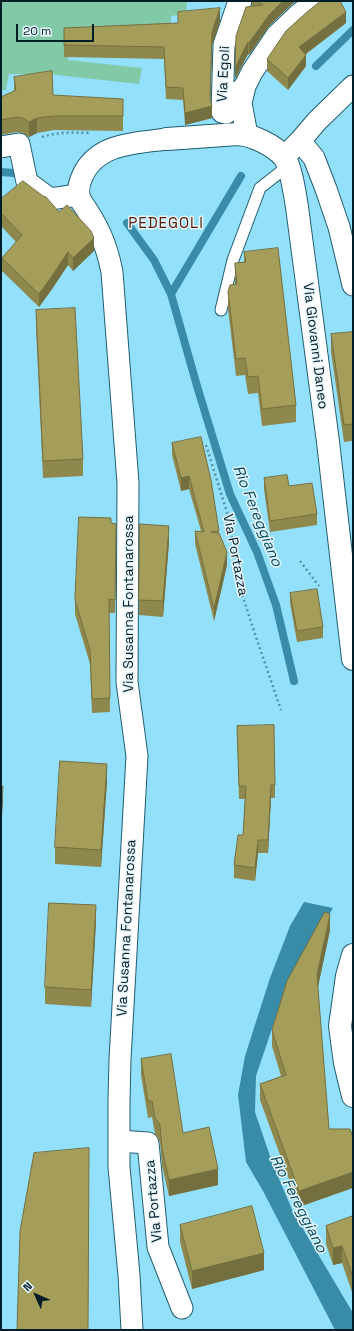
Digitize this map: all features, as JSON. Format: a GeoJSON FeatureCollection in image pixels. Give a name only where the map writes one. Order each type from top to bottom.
{"type":"FeatureCollection","features":[{"type":"Feature","properties":{"kind":"street","name":"Via Egoli"},"geometry":{"type":"LineString","coordinates":[[241,1],[238,4],[224,45],[222,112],[226,113],[238,93],[245,86]]}},
{"type":"Feature","properties":{"kind":"street"},"geometry":{"type":"LineString","coordinates":[[247,135],[241,103],[245,86],[252,72],[277,35],[299,14],[317,1]]}},
{"type":"Feature","properties":{"kind":"street"},"geometry":{"type":"LineString","coordinates":[[10,146],[27,182],[50,199],[78,195],[82,175],[87,167],[99,156],[119,146],[167,139],[238,134],[247,135],[260,140],[286,162],[300,141],[317,121],[353,86]]}},
{"type":"Feature","properties":{"kind":"street"},"geometry":{"type":"LineString","coordinates":[[300,141],[314,158],[326,189],[339,227],[353,285]]}},
{"type":"Feature","properties":{"kind":"street","name":"Via Giovanni Daneo"},"geometry":{"type":"LineString","coordinates":[[286,162],[294,186],[297,207],[329,450],[353,659]]}},
{"type":"Feature","properties":{"kind":"street","name":"Via Susanna Fontanarossa"},"geometry":{"type":"LineString","coordinates":[[78,195],[102,235],[111,265],[128,483],[127,682],[137,756],[120,1059],[118,1167],[129,1275],[132,1330]]}},
{"type":"Feature","properties":{"kind":"street"},"geometry":{"type":"LineString","coordinates":[[353,955],[347,976],[340,1026],[345,1063],[353,1096]]}},
{"type":"Feature","properties":{"kind":"street","name":"Via Portazza"},"geometry":{"type":"LineString","coordinates":[[119,1141],[148,1143],[158,1247],[182,1308]]}},
{"type":"Feature","properties":{"kind":"lane"},"geometry":{"type":"LineString","coordinates":[[221,310],[233,260],[260,188],[286,162]]}},
{"type":"Feature","properties":{"kind":"path"},"geometry":{"type":"LineString","coordinates":[[10,146],[55,133],[76,132],[90,134]]}},
{"type":"Feature","properties":{"kind":"path","name":"Via Portazza"},"geometry":{"type":"LineString","coordinates":[[206,446],[230,522],[237,579],[256,640],[281,710]]}},
{"type":"Feature","properties":{"kind":"green space"},"geometry":{"type":"Polygon","coordinates":[[[1,1],[187,1],[186,14],[171,16],[171,29],[73,29],[68,60],[142,68],[139,84],[47,74],[9,74],[6,90],[1,90],[1,1]]]}},
{"type":"Feature","properties":{"kind":"water","name":"Rio Fereggiano"},"geometry":{"type":"Polygon","coordinates":[[[304,902],[333,908],[296,970],[283,996],[256,1076],[255,1112],[272,1162],[293,1212],[353,1313],[353,1330],[335,1330],[263,1191],[246,1162],[238,1095],[245,1056],[270,978],[290,926],[304,902]]]}},
{"type":"Feature","properties":{"kind":"building"},"geometry":{"type":"Polygon","coordinates":[[[258,1],[283,1],[269,15],[249,43],[248,42],[235,68],[236,36],[246,7],[263,5],[258,1]]]}},
{"type":"Feature","properties":{"kind":"building"},"geometry":{"type":"Polygon","coordinates":[[[321,1],[340,1],[346,12],[299,47],[306,55],[288,78],[267,59],[286,31],[321,1]]]}},
{"type":"Feature","properties":{"kind":"building"},"geometry":{"type":"Polygon","coordinates":[[[220,8],[212,32],[210,99],[212,106],[185,113],[183,88],[166,87],[164,47],[64,45],[64,28],[178,23],[178,12],[220,8]]]}},
{"type":"Feature","properties":{"kind":"building"},"geometry":{"type":"Polygon","coordinates":[[[52,71],[53,95],[123,99],[123,116],[54,116],[37,118],[29,122],[23,118],[17,117],[1,120],[1,97],[16,90],[14,77],[52,71]]]}},
{"type":"Feature","properties":{"kind":"building"},"geometry":{"type":"Polygon","coordinates":[[[23,181],[46,197],[59,212],[67,205],[91,231],[94,238],[73,258],[68,252],[39,294],[2,258],[22,235],[1,213],[1,199],[23,181]]]}},
{"type":"Feature","properties":{"kind":"building"},"geometry":{"type":"Polygon","coordinates":[[[278,248],[296,405],[262,409],[258,376],[248,377],[245,358],[236,359],[228,292],[230,285],[237,284],[235,263],[246,262],[244,252],[278,248]]]}},
{"type":"Feature","properties":{"kind":"building"},"geometry":{"type":"Polygon","coordinates":[[[75,308],[83,459],[43,461],[36,310],[75,308]]]}},
{"type":"Feature","properties":{"kind":"building"},"geometry":{"type":"Polygon","coordinates":[[[353,332],[353,432],[352,424],[344,425],[331,334],[353,332]]]}},
{"type":"Feature","properties":{"kind":"building"},"geometry":{"type":"Polygon","coordinates":[[[201,437],[211,480],[219,531],[211,532],[219,533],[227,552],[214,609],[195,531],[204,532],[189,476],[181,478],[172,443],[201,437]]]}},
{"type":"Feature","properties":{"kind":"building"},"geometry":{"type":"Polygon","coordinates":[[[287,475],[289,486],[312,483],[317,514],[270,521],[264,478],[287,475]]]}},
{"type":"Feature","properties":{"kind":"building"},"geometry":{"type":"Polygon","coordinates":[[[79,517],[111,518],[111,523],[116,524],[115,600],[109,599],[110,698],[92,699],[90,650],[75,600],[79,517]]]}},
{"type":"Feature","properties":{"kind":"building"},"geometry":{"type":"Polygon","coordinates":[[[140,524],[169,526],[163,601],[139,600],[140,524]]]}},
{"type":"Feature","properties":{"kind":"building"},"geometry":{"type":"Polygon","coordinates":[[[317,589],[323,627],[297,631],[290,593],[317,589]]]}},
{"type":"Feature","properties":{"kind":"building"},"geometry":{"type":"Polygon","coordinates":[[[274,725],[275,785],[271,785],[268,840],[258,840],[255,868],[234,865],[238,835],[243,835],[246,786],[239,786],[237,726],[274,725]]]}},
{"type":"Feature","properties":{"kind":"building"},"geometry":{"type":"Polygon","coordinates":[[[60,761],[107,764],[101,850],[55,847],[60,761]]]}},
{"type":"Feature","properties":{"kind":"building"},"geometry":{"type":"Polygon","coordinates":[[[1,786],[3,786],[1,812],[1,786]]]}},
{"type":"Feature","properties":{"kind":"building"},"geometry":{"type":"Polygon","coordinates":[[[49,903],[96,905],[91,990],[45,987],[49,903]]]}},
{"type":"Feature","properties":{"kind":"building"},"geometry":{"type":"Polygon","coordinates":[[[325,912],[330,914],[317,975],[329,1129],[350,1129],[353,1137],[353,1172],[299,1191],[260,1084],[286,1075],[272,1030],[287,981],[325,912]]]}},
{"type":"Feature","properties":{"kind":"building"},"geometry":{"type":"Polygon","coordinates":[[[171,1054],[183,1133],[209,1127],[218,1169],[169,1180],[162,1149],[160,1125],[155,1118],[152,1101],[148,1101],[141,1059],[171,1054]]]}},
{"type":"Feature","properties":{"kind":"building"},"geometry":{"type":"Polygon","coordinates":[[[89,1148],[88,1330],[17,1330],[20,1231],[34,1153],[89,1148]]]}},
{"type":"Feature","properties":{"kind":"building"},"geometry":{"type":"Polygon","coordinates":[[[252,1206],[264,1253],[192,1271],[180,1225],[252,1206]]]}},
{"type":"Feature","properties":{"kind":"building"},"geometry":{"type":"Polygon","coordinates":[[[353,1216],[353,1277],[342,1246],[333,1248],[326,1226],[353,1216]]]}},
{"type":"Feature","properties":{"kind":"waterway"},"geometry":{"type":"LineString","coordinates":[[316,66],[353,30]]}},
{"type":"Feature","properties":{"kind":"waterway"},"geometry":{"type":"LineString","coordinates":[[1,172],[14,173]]}},
{"type":"Feature","properties":{"kind":"waterway"},"geometry":{"type":"LineString","coordinates":[[171,294],[241,176]]}},
{"type":"Feature","properties":{"kind":"waterway","name":"Rio Fereggiano"},"geometry":{"type":"LineString","coordinates":[[127,223],[154,260],[171,294],[230,494],[257,552],[276,605],[294,681]]}},
{"type":"Feature","properties":{"kind":"district","name":"PEDEGOLI"},"geometry":{"type":"Point","coordinates":[166,224]}}]}
